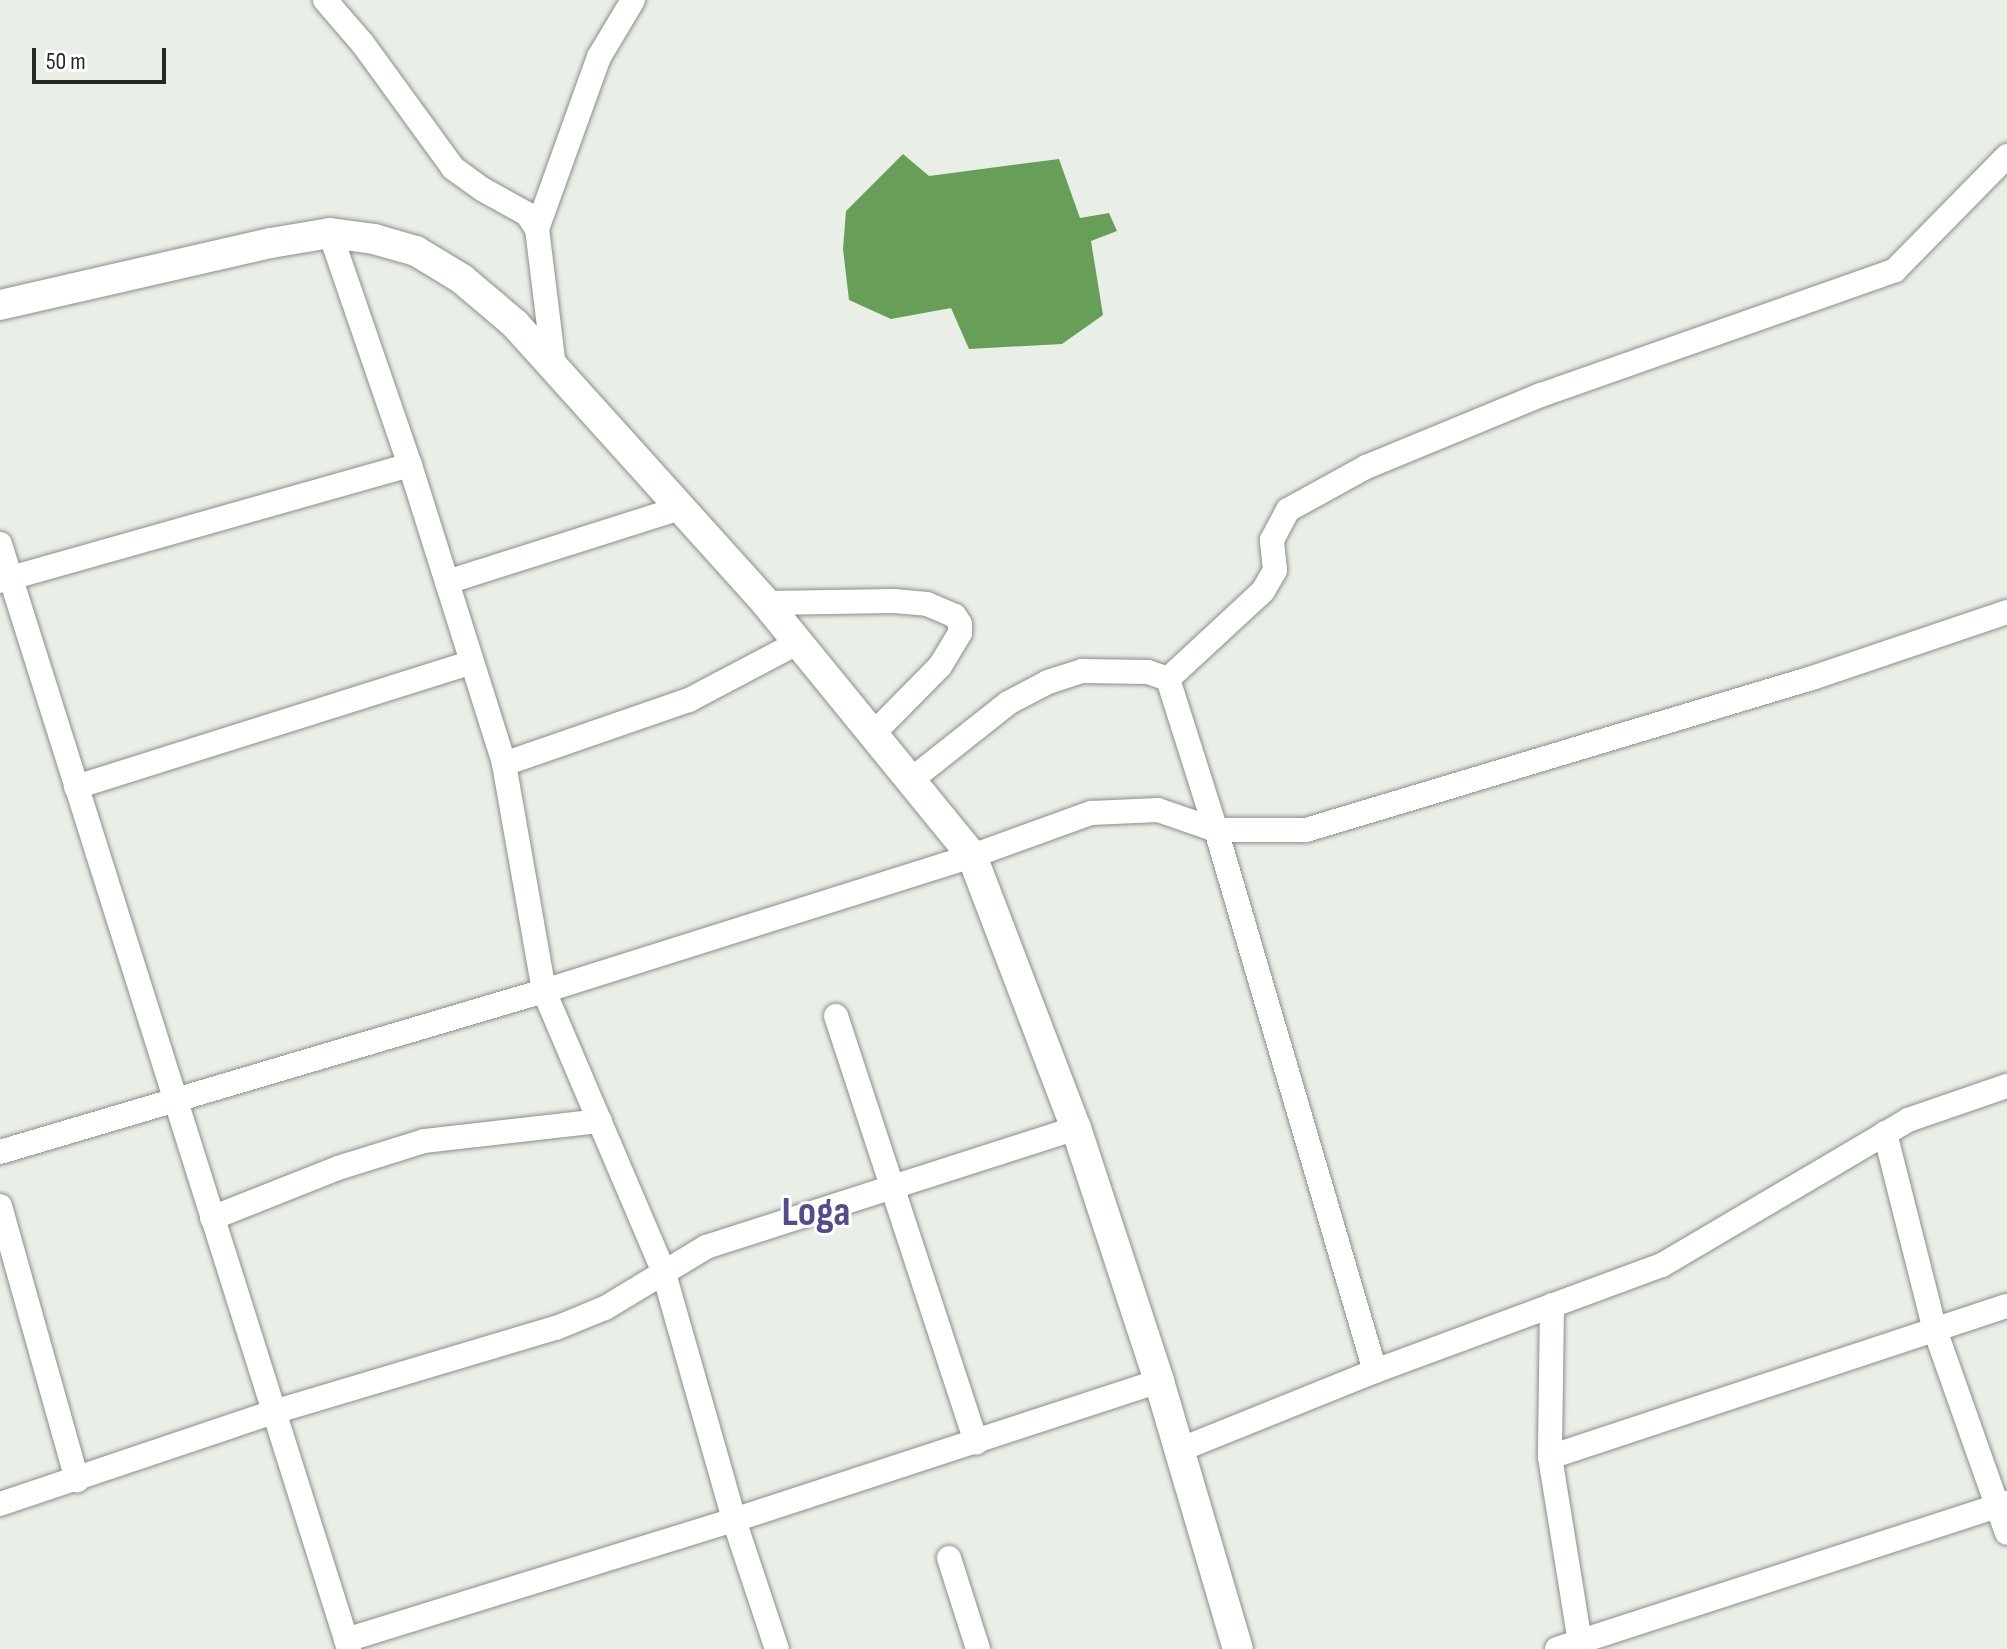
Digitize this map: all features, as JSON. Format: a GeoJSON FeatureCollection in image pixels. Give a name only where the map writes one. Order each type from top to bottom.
{"type":"FeatureCollection","features":[{"type":"Feature","properties":{"kind":"main road"},"geometry":{"type":"LineString","coordinates":[[0,305],[271,243],[330,233],[374,239],[416,251],[473,288],[515,324],[766,603],[972,856],[1076,1128],[1159,1381],[1177,1451],[1238,1649]]}},
{"type":"Feature","properties":{"kind":"street"},"geometry":{"type":"LineString","coordinates":[[325,0],[363,44],[453,168],[482,189],[527,214],[537,229],[554,367]]}},
{"type":"Feature","properties":{"kind":"street"},"geometry":{"type":"LineString","coordinates":[[537,229],[599,57],[633,0]]}},
{"type":"Feature","properties":{"kind":"street"},"geometry":{"type":"LineString","coordinates":[[1168,679],[1263,591],[1275,570],[1272,540],[1288,510],[1366,467],[1541,395],[1895,270],[2007,156]]}},
{"type":"Feature","properties":{"kind":"street"},"geometry":{"type":"LineString","coordinates":[[330,233],[410,465],[504,764],[544,991],[663,1270],[734,1520],[777,1649]]}},
{"type":"Feature","properties":{"kind":"street"},"geometry":{"type":"LineString","coordinates":[[5,579],[410,465]]}},
{"type":"Feature","properties":{"kind":"street"},"geometry":{"type":"LineString","coordinates":[[447,582],[680,508]]}},
{"type":"Feature","properties":{"kind":"street"},"geometry":{"type":"LineString","coordinates":[[0,544],[5,579],[76,787],[174,1103],[277,1411],[348,1645],[1159,1381]]}},
{"type":"Feature","properties":{"kind":"street"},"geometry":{"type":"LineString","coordinates":[[766,603],[894,601],[927,604],[955,616],[960,624],[960,633],[940,666],[872,735]]}},
{"type":"Feature","properties":{"kind":"street"},"geometry":{"type":"LineString","coordinates":[[0,1152],[544,991],[972,856],[1091,813],[1158,810],[1216,830],[1306,830],[1812,678],[2007,612]]}},
{"type":"Feature","properties":{"kind":"street"},"geometry":{"type":"LineString","coordinates":[[504,764],[689,700],[797,643]]}},
{"type":"Feature","properties":{"kind":"street"},"geometry":{"type":"LineString","coordinates":[[76,787],[472,662]]}},
{"type":"Feature","properties":{"kind":"street"},"geometry":{"type":"LineString","coordinates":[[911,780],[1008,703],[1048,682],[1082,671],[1148,672],[1168,679]]}},
{"type":"Feature","properties":{"kind":"street"},"geometry":{"type":"LineString","coordinates":[[1168,679],[1216,830],[1375,1371]]}},
{"type":"Feature","properties":{"kind":"street"},"geometry":{"type":"LineString","coordinates":[[836,1016],[976,1443]]}},
{"type":"Feature","properties":{"kind":"street"},"geometry":{"type":"LineString","coordinates":[[1177,1451],[1375,1371],[1662,1265],[1908,1120],[2007,1086]]}},
{"type":"Feature","properties":{"kind":"street"},"geometry":{"type":"LineString","coordinates":[[212,1218],[338,1168],[424,1141],[600,1121]]}},
{"type":"Feature","properties":{"kind":"street"},"geometry":{"type":"LineString","coordinates":[[0,1504],[277,1411],[556,1328],[605,1308],[663,1270],[706,1247],[1076,1128]]}},
{"type":"Feature","properties":{"kind":"street"},"geometry":{"type":"LineString","coordinates":[[1885,1133],[1935,1330],[2002,1504],[2007,1533]]}},
{"type":"Feature","properties":{"kind":"street"},"geometry":{"type":"LineString","coordinates":[[0,1206],[77,1480]]}},
{"type":"Feature","properties":{"kind":"street"},"geometry":{"type":"LineString","coordinates":[[1552,1305],[1550,1457],[1572,1647],[2002,1504]]}},
{"type":"Feature","properties":{"kind":"street"},"geometry":{"type":"LineString","coordinates":[[1550,1457],[2007,1306]]}},
{"type":"Feature","properties":{"kind":"street"},"geometry":{"type":"LineString","coordinates":[[949,1558],[978,1649]]}},
{"type":"Feature","properties":{"kind":"shaded area"},"geometry":{"type":"Polygon","coordinates":[[[903,154],[929,176],[1059,159],[1080,218],[1109,213],[1117,231],[1091,241],[1103,315],[1062,344],[969,349],[951,308],[891,319],[849,300],[843,249],[846,211],[903,154]]]}},
{"type":"Feature","properties":{"kind":"district","name":"Loga"},"geometry":{"type":"Point","coordinates":[816,1213]}}]}
